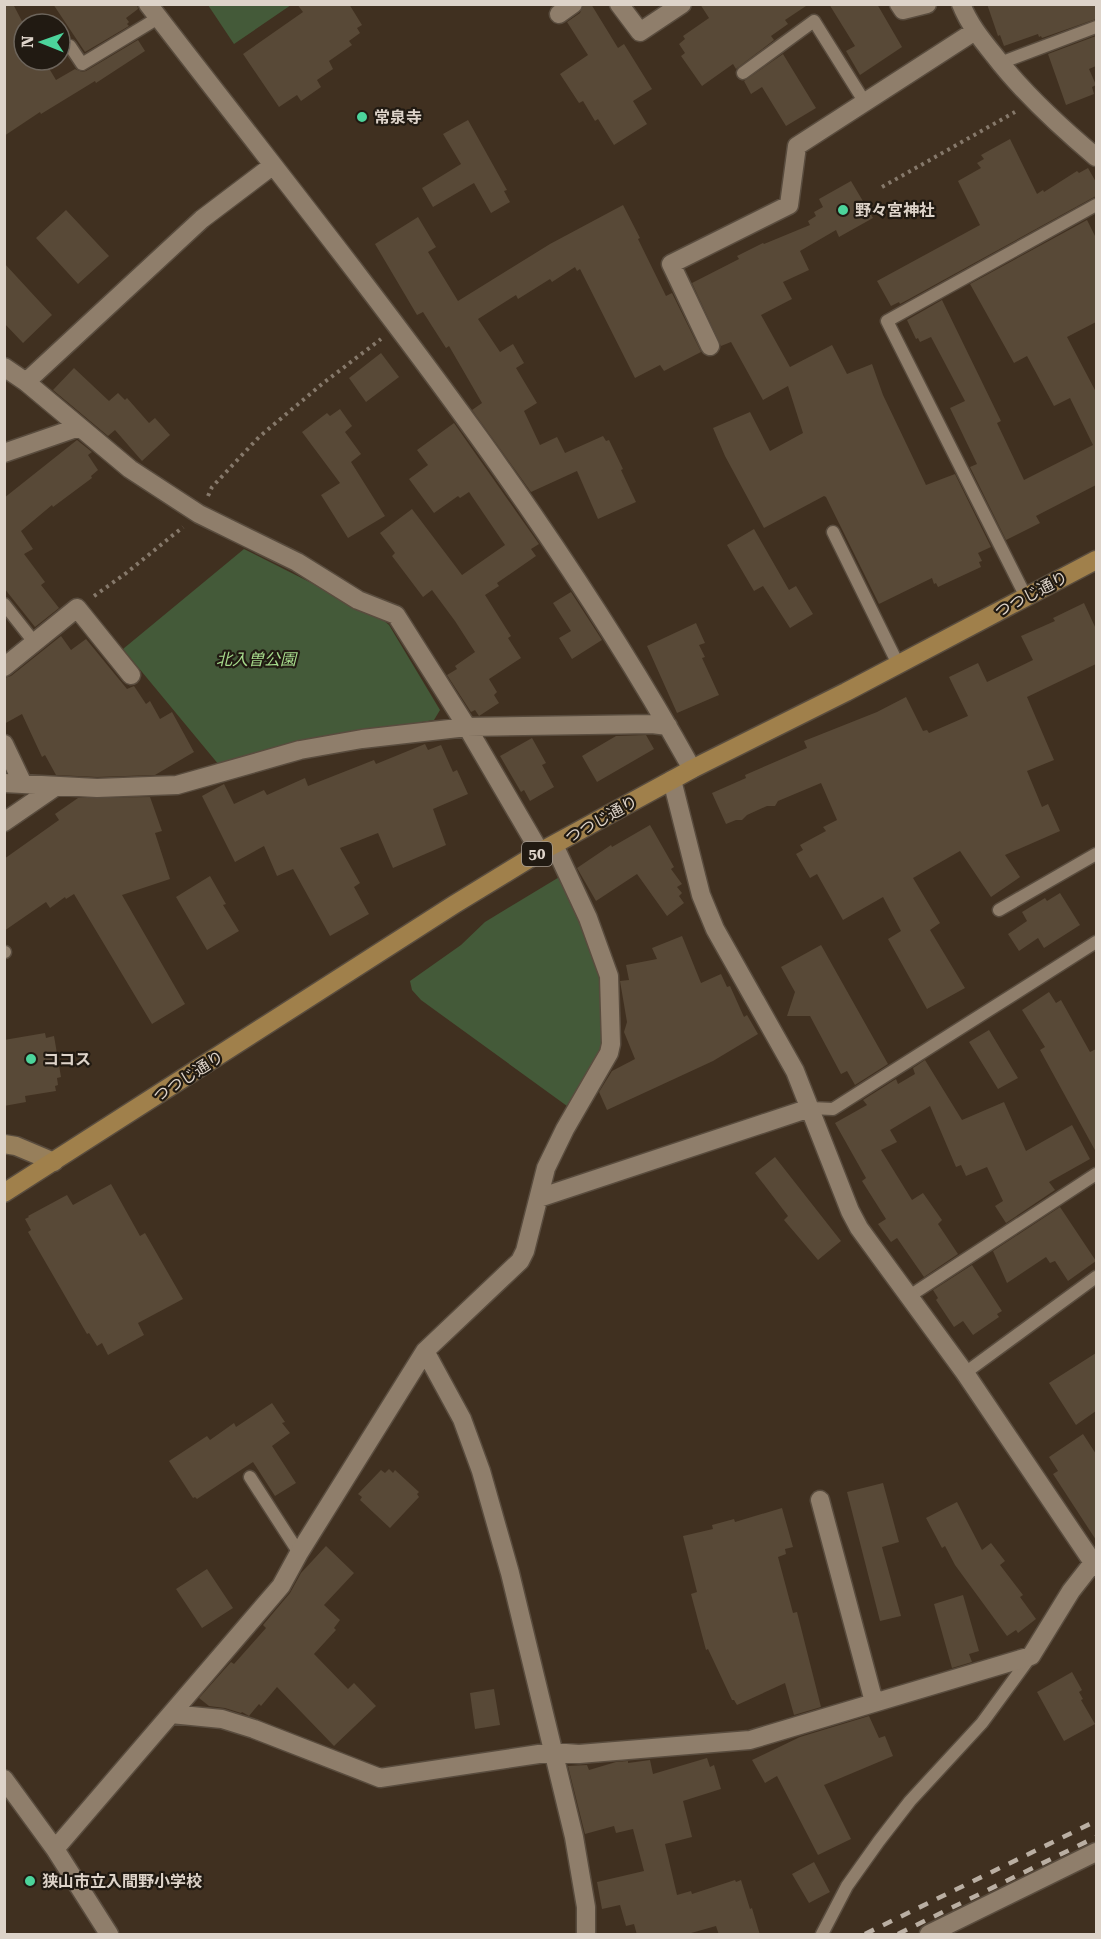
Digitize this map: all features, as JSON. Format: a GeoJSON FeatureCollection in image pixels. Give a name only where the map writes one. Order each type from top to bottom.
{"type":"FeatureCollection","features":[{"type":"Feature","properties":{"kind":"main road","name":"つつじ通り"},"geometry":{"type":"LineString","coordinates":[[4,1193],[455,904],[547,848],[692,769],[1026,597],[1095,564]]}},
{"type":"Feature","properties":{"kind":"street"},"geometry":{"type":"LineString","coordinates":[[619,4],[640,32],[682,4]]}},
{"type":"Feature","properties":{"kind":"street"},"geometry":{"type":"LineString","coordinates":[[899,4],[903,10],[927,4]]}},
{"type":"Feature","properties":{"kind":"street"},"geometry":{"type":"LineString","coordinates":[[961,4],[975,31],[1000,63],[1034,101],[1096,157]]}},
{"type":"Feature","properties":{"kind":"street"},"geometry":{"type":"LineString","coordinates":[[153,11],[399,326],[549,537],[613,633],[692,769]]}},
{"type":"Feature","properties":{"kind":"street"},"geometry":{"type":"LineString","coordinates":[[710,346],[671,264],[789,205],[796,146],[975,31]]}},
{"type":"Feature","properties":{"kind":"street"},"geometry":{"type":"LineString","coordinates":[[26,382],[202,219],[272,166]]}},
{"type":"Feature","properties":{"kind":"street"},"geometry":{"type":"LineString","coordinates":[[4,367],[26,382],[130,469],[199,514],[297,562],[358,600],[396,615],[547,848],[588,918],[609,976],[609,1053],[565,1129],[546,1168],[525,1251],[520,1261],[425,1351],[299,1553],[281,1586],[55,1849]]}},
{"type":"Feature","properties":{"kind":"street"},"geometry":{"type":"LineString","coordinates":[[4,453],[79,427]]}},
{"type":"Feature","properties":{"kind":"street"},"geometry":{"type":"LineString","coordinates":[[4,667],[77,608],[131,675]]}},
{"type":"Feature","properties":{"kind":"street"},"geometry":{"type":"LineString","coordinates":[[4,744],[14,783],[97,788],[177,785],[300,750],[362,739],[467,727],[640,724],[668,726]]}},
{"type":"Feature","properties":{"kind":"street"},"geometry":{"type":"LineString","coordinates":[[171,1714],[222,1719],[254,1729],[380,1778],[552,1752],[579,1754],[750,1740],[1031,1656],[1071,1591],[1096,1563],[965,1373],[859,1228],[850,1211],[795,1071],[711,920],[701,895],[672,780]]}},
{"type":"Feature","properties":{"kind":"street"},"geometry":{"type":"LineString","coordinates":[[4,822],[55,787]]}},
{"type":"Feature","properties":{"kind":"street"},"geometry":{"type":"LineString","coordinates":[[539,1198],[810,1107]]}},
{"type":"Feature","properties":{"kind":"street"},"geometry":{"type":"LineString","coordinates":[[4,1144],[16,1146],[54,1162]]}},
{"type":"Feature","properties":{"kind":"street"},"geometry":{"type":"LineString","coordinates":[[425,1351],[462,1419],[481,1471],[510,1573],[574,1837],[586,1907],[586,1935]]}},
{"type":"Feature","properties":{"kind":"street"},"geometry":{"type":"LineString","coordinates":[[820,1500],[874,1702]]}},
{"type":"Feature","properties":{"kind":"street"},"geometry":{"type":"LineString","coordinates":[[4,1779],[55,1849],[109,1935]]}},
{"type":"Feature","properties":{"kind":"street"},"geometry":{"type":"LineString","coordinates":[[929,1935],[1096,1852]]}},
{"type":"Feature","properties":{"kind":"lane"},"geometry":{"type":"LineString","coordinates":[[72,49],[82,64],[153,11]]}},
{"type":"Feature","properties":{"kind":"lane"},"geometry":{"type":"LineString","coordinates":[[743,73],[814,21],[864,101]]}},
{"type":"Feature","properties":{"kind":"lane"},"geometry":{"type":"LineString","coordinates":[[1000,63],[1096,27]]}},
{"type":"Feature","properties":{"kind":"lane"},"geometry":{"type":"LineString","coordinates":[[1026,597],[886,321],[1096,205]]}},
{"type":"Feature","properties":{"kind":"lane"},"geometry":{"type":"LineString","coordinates":[[833,532],[898,664]]}},
{"type":"Feature","properties":{"kind":"lane"},"geometry":{"type":"LineString","coordinates":[[4,604],[34,642]]}},
{"type":"Feature","properties":{"kind":"lane"},"geometry":{"type":"LineString","coordinates":[[999,910],[1096,854]]}},
{"type":"Feature","properties":{"kind":"lane"},"geometry":{"type":"LineString","coordinates":[[810,1107],[834,1109],[1096,942]]}},
{"type":"Feature","properties":{"kind":"lane"},"geometry":{"type":"LineString","coordinates":[[908,1297],[1096,1174]]}},
{"type":"Feature","properties":{"kind":"lane"},"geometry":{"type":"LineString","coordinates":[[965,1373],[1096,1277]]}},
{"type":"Feature","properties":{"kind":"lane"},"geometry":{"type":"LineString","coordinates":[[249,1477],[299,1553]]}},
{"type":"Feature","properties":{"kind":"lane"},"geometry":{"type":"LineString","coordinates":[[822,1935],[847,1886],[879,1841],[910,1801],[982,1723],[1031,1656]]}},
{"type":"Feature","properties":{"kind":"path"},"geometry":{"type":"LineString","coordinates":[[882,187],[1034,101]]}},
{"type":"Feature","properties":{"kind":"path"},"geometry":{"type":"LineString","coordinates":[[77,608],[125,574],[199,514],[212,487],[259,438],[322,384],[399,326]]}},
{"type":"Feature","properties":{"kind":"green space"},"geometry":{"type":"Polygon","coordinates":[[[208,5],[291,5],[234,44],[208,5]]]}},
{"type":"Feature","properties":{"kind":"green space","name":"北入曽公園"},"geometry":{"type":"Polygon","coordinates":[[[244,549],[381,618],[389,625],[440,710],[434,720],[304,741],[219,765],[123,649],[244,549]]]}},
{"type":"Feature","properties":{"kind":"green space"},"geometry":{"type":"Polygon","coordinates":[[[561,876],[604,979],[606,1032],[601,1053],[567,1106],[421,1000],[412,990],[410,981],[461,945],[485,922],[561,876]]]}},
{"type":"Feature","properties":{"kind":"building"},"geometry":{"type":"Polygon","coordinates":[[[4,4],[13,4],[17,12],[12,12],[12,72],[51,72],[56,80],[75,69],[86,71],[138,40],[145,51],[96,83],[95,81],[41,114],[40,112],[4,136],[4,4]]]}},
{"type":"Feature","properties":{"kind":"building"},"geometry":{"type":"Polygon","coordinates":[[[53,4],[137,4],[138,9],[126,18],[129,26],[85,52],[72,32],[72,12],[58,12],[53,4]]]}},
{"type":"Feature","properties":{"kind":"building"},"geometry":{"type":"Polygon","coordinates":[[[297,4],[349,4],[362,25],[357,28],[360,33],[349,41],[352,45],[329,61],[333,69],[317,80],[321,87],[301,101],[297,95],[279,107],[243,54],[303,12],[297,4]]]}},
{"type":"Feature","properties":{"kind":"building"},"geometry":{"type":"Polygon","coordinates":[[[584,4],[591,4],[618,48],[624,44],[652,89],[633,101],[647,124],[614,145],[598,119],[595,121],[583,101],[579,103],[560,74],[588,55],[567,22],[580,13],[584,4]]]}},
{"type":"Feature","properties":{"kind":"building"},"geometry":{"type":"Polygon","coordinates":[[[700,4],[809,4],[785,20],[788,24],[771,36],[774,40],[736,69],[733,64],[702,86],[681,56],[685,53],[679,44],[685,39],[683,36],[709,18],[700,4]]]}},
{"type":"Feature","properties":{"kind":"building"},"geometry":{"type":"Polygon","coordinates":[[[829,4],[877,4],[902,47],[860,75],[846,51],[855,46],[829,4]]]}},
{"type":"Feature","properties":{"kind":"building"},"geometry":{"type":"Polygon","coordinates":[[[987,4],[1096,4],[1096,19],[1042,38],[1038,34],[1004,46],[1000,35],[998,36],[987,4]]]}},
{"type":"Feature","properties":{"kind":"building"},"geometry":{"type":"Polygon","coordinates":[[[1096,36],[1096,66],[1089,69],[1096,85],[1092,87],[1094,94],[1066,105],[1048,54],[1096,36]]]}},
{"type":"Feature","properties":{"kind":"building"},"geometry":{"type":"Polygon","coordinates":[[[783,54],[816,108],[786,126],[762,87],[751,94],[744,81],[783,54]]]}},
{"type":"Feature","properties":{"kind":"building"},"geometry":{"type":"Polygon","coordinates":[[[468,120],[507,190],[504,191],[510,202],[491,213],[474,183],[433,207],[422,188],[461,164],[443,134],[468,120]]]}},
{"type":"Feature","properties":{"kind":"building"},"geometry":{"type":"Polygon","coordinates":[[[1010,139],[1037,194],[1077,171],[1079,173],[1088,168],[1096,182],[1096,196],[900,304],[899,302],[891,306],[877,281],[980,225],[958,181],[981,168],[977,163],[984,159],[981,155],[1010,139]]]}},
{"type":"Feature","properties":{"kind":"building"},"geometry":{"type":"Polygon","coordinates":[[[851,181],[873,218],[839,237],[836,230],[800,251],[809,270],[783,282],[792,299],[761,315],[790,367],[832,345],[847,374],[872,364],[883,395],[926,485],[955,474],[991,547],[978,553],[982,561],[979,562],[981,567],[938,587],[932,578],[879,604],[826,497],[764,528],[725,456],[713,428],[750,412],[770,451],[803,433],[788,386],[763,400],[731,342],[721,346],[692,283],[739,259],[737,256],[763,243],[810,225],[808,221],[816,216],[814,212],[823,207],[819,199],[851,181]]]}},
{"type":"Feature","properties":{"kind":"building"},"geometry":{"type":"Polygon","coordinates":[[[623,205],[666,296],[672,293],[701,352],[664,371],[660,365],[635,378],[580,269],[577,271],[575,267],[552,282],[550,279],[518,299],[516,295],[478,319],[500,352],[513,344],[524,363],[516,368],[537,403],[524,411],[540,445],[557,437],[565,453],[603,436],[606,441],[609,440],[636,502],[598,519],[577,471],[531,492],[472,410],[482,403],[449,346],[446,348],[423,312],[417,315],[375,244],[418,217],[436,247],[428,252],[458,301],[550,244],[623,205]]]}},
{"type":"Feature","properties":{"kind":"building"},"geometry":{"type":"Polygon","coordinates":[[[66,210],[109,256],[78,284],[36,238],[66,210]]]}},
{"type":"Feature","properties":{"kind":"building"},"geometry":{"type":"Polygon","coordinates":[[[1087,220],[1096,238],[1096,322],[1067,337],[1096,392],[1096,485],[1036,516],[1040,523],[1006,540],[970,467],[977,464],[950,408],[965,401],[931,337],[920,342],[918,338],[916,339],[907,320],[942,300],[1001,421],[997,423],[1024,480],[1093,445],[1070,398],[1054,406],[1027,356],[1014,363],[970,284],[1087,220]]]}},
{"type":"Feature","properties":{"kind":"building"},"geometry":{"type":"Polygon","coordinates":[[[4,263],[52,315],[23,343],[4,323],[4,263]]]}},
{"type":"Feature","properties":{"kind":"building"},"geometry":{"type":"Polygon","coordinates":[[[381,353],[399,377],[366,402],[349,378],[381,353]]]}},
{"type":"Feature","properties":{"kind":"building"},"geometry":{"type":"Polygon","coordinates":[[[74,368],[109,401],[118,393],[125,400],[127,398],[149,423],[155,418],[170,435],[142,461],[115,430],[108,436],[53,390],[74,368]]]}},
{"type":"Feature","properties":{"kind":"building"},"geometry":{"type":"Polygon","coordinates":[[[340,409],[352,426],[345,432],[361,454],[351,462],[385,516],[348,538],[321,495],[340,483],[302,432],[327,413],[330,416],[340,409]]]}},
{"type":"Feature","properties":{"kind":"building"},"geometry":{"type":"Polygon","coordinates":[[[454,423],[539,544],[531,549],[536,556],[497,583],[499,586],[485,595],[511,636],[508,638],[521,658],[489,679],[497,692],[494,695],[499,703],[479,716],[475,710],[471,712],[447,675],[457,669],[455,666],[475,652],[432,590],[423,597],[392,556],[395,553],[380,533],[412,509],[462,575],[505,545],[469,492],[460,498],[458,496],[434,513],[409,479],[428,465],[417,450],[454,423]]]}},
{"type":"Feature","properties":{"kind":"building"},"geometry":{"type":"Polygon","coordinates":[[[77,440],[92,452],[88,455],[98,470],[91,476],[92,478],[53,507],[52,505],[21,531],[33,549],[24,554],[45,582],[41,585],[59,608],[35,627],[4,588],[4,498],[77,440]]]}},
{"type":"Feature","properties":{"kind":"building"},"geometry":{"type":"Polygon","coordinates":[[[754,529],[789,590],[796,586],[813,614],[790,628],[763,586],[754,591],[727,545],[754,529]]]}},
{"type":"Feature","properties":{"kind":"building"},"geometry":{"type":"Polygon","coordinates":[[[571,592],[602,640],[572,659],[559,638],[571,631],[553,603],[571,592]]]}},
{"type":"Feature","properties":{"kind":"building"},"geometry":{"type":"Polygon","coordinates":[[[1084,603],[1096,629],[1096,664],[1027,697],[1054,760],[1027,771],[1042,807],[1048,804],[1060,831],[1005,855],[1020,877],[991,897],[960,851],[913,878],[940,923],[930,930],[965,988],[927,1009],[888,939],[901,931],[883,897],[843,920],[817,874],[810,878],[796,854],[803,850],[800,845],[826,831],[823,827],[837,820],[821,783],[778,801],[775,806],[767,806],[747,815],[742,820],[726,824],[712,793],[746,778],[745,775],[807,748],[804,741],[877,712],[906,697],[923,731],[927,730],[929,733],[968,716],[949,677],[978,663],[987,682],[1033,660],[1021,636],[1055,621],[1053,618],[1084,603]]]}},
{"type":"Feature","properties":{"kind":"building"},"geometry":{"type":"Polygon","coordinates":[[[696,623],[705,643],[699,645],[705,657],[702,658],[719,695],[677,713],[647,646],[696,623]]]}},
{"type":"Feature","properties":{"kind":"building"},"geometry":{"type":"Polygon","coordinates":[[[61,636],[71,650],[86,639],[127,689],[134,686],[146,704],[150,701],[160,719],[172,712],[194,752],[155,775],[97,777],[56,775],[45,755],[42,757],[22,714],[4,724],[4,678],[11,676],[61,636]]]}},
{"type":"Feature","properties":{"kind":"building"},"geometry":{"type":"Polygon","coordinates":[[[646,735],[654,749],[597,782],[582,756],[616,736],[646,735]]]}},
{"type":"Feature","properties":{"kind":"building"},"geometry":{"type":"Polygon","coordinates":[[[532,738],[546,763],[542,765],[554,787],[530,801],[524,790],[521,792],[500,756],[532,738]]]}},
{"type":"Feature","properties":{"kind":"building"},"geometry":{"type":"Polygon","coordinates":[[[425,744],[428,750],[441,745],[453,772],[457,770],[468,794],[433,809],[446,845],[393,868],[378,833],[340,848],[360,883],[354,887],[369,914],[330,936],[293,869],[277,876],[264,846],[235,862],[202,796],[224,784],[234,804],[264,790],[267,795],[305,778],[308,786],[374,760],[376,764],[425,744]]]}},
{"type":"Feature","properties":{"kind":"building"},"geometry":{"type":"Polygon","coordinates":[[[150,797],[162,831],[155,833],[170,879],[122,895],[185,1004],[152,1024],[74,894],[66,899],[65,897],[50,908],[46,902],[4,931],[4,859],[59,820],[55,814],[78,798],[150,797]]]}},
{"type":"Feature","properties":{"kind":"building"},"geometry":{"type":"Polygon","coordinates":[[[650,825],[674,867],[671,869],[682,884],[677,887],[682,893],[679,896],[684,903],[667,916],[637,874],[596,901],[577,868],[611,845],[612,847],[650,825]]]}},
{"type":"Feature","properties":{"kind":"building"},"geometry":{"type":"Polygon","coordinates":[[[210,876],[226,904],[223,905],[239,931],[207,950],[176,897],[210,876]]]}},
{"type":"Feature","properties":{"kind":"building"},"geometry":{"type":"Polygon","coordinates":[[[1060,893],[1080,925],[1044,948],[1038,938],[1019,951],[1008,934],[1027,921],[1022,912],[1045,898],[1047,901],[1060,893]]]}},
{"type":"Feature","properties":{"kind":"building"},"geometry":{"type":"Polygon","coordinates":[[[682,936],[701,983],[721,974],[727,987],[730,986],[744,1017],[747,1015],[758,1034],[713,1061],[607,1110],[599,1092],[612,1071],[635,1059],[624,1032],[627,1022],[620,981],[629,980],[626,965],[657,959],[652,948],[682,936]]]}},
{"type":"Feature","properties":{"kind":"building"},"geometry":{"type":"Polygon","coordinates":[[[821,945],[888,1064],[855,1085],[847,1071],[841,1074],[810,1016],[787,1016],[795,992],[781,967],[821,945]]]}},
{"type":"Feature","properties":{"kind":"building"},"geometry":{"type":"Polygon","coordinates":[[[1049,992],[1056,1003],[1061,1000],[1090,1052],[1096,1049],[1096,1152],[1040,1050],[1045,1047],[1022,1010],[1049,992]]]}},
{"type":"Feature","properties":{"kind":"building"},"geometry":{"type":"Polygon","coordinates":[[[989,1030],[1018,1078],[998,1089],[969,1042],[989,1030]]]}},
{"type":"Feature","properties":{"kind":"building","name":"ココス"},"geometry":{"type":"Polygon","coordinates":[[[45,1033],[46,1038],[54,1036],[61,1077],[57,1078],[56,1091],[25,1096],[26,1102],[4,1106],[4,1040],[45,1033]]]}},
{"type":"Feature","properties":{"kind":"building"},"geometry":{"type":"Polygon","coordinates":[[[925,1060],[962,1120],[1004,1102],[1026,1151],[1072,1125],[1090,1159],[1049,1182],[1055,1190],[1006,1223],[995,1206],[1003,1201],[987,1167],[966,1176],[961,1165],[956,1167],[930,1106],[890,1130],[897,1142],[881,1150],[912,1200],[923,1193],[942,1220],[938,1224],[958,1254],[924,1277],[897,1238],[891,1242],[878,1224],[886,1219],[862,1181],[866,1178],[835,1123],[867,1105],[863,1100],[896,1079],[898,1084],[915,1074],[913,1068],[925,1060]]]}},
{"type":"Feature","properties":{"kind":"building"},"geometry":{"type":"Polygon","coordinates":[[[775,1157],[841,1241],[818,1260],[784,1220],[788,1216],[755,1173],[775,1157]]]}},
{"type":"Feature","properties":{"kind":"building"},"geometry":{"type":"Polygon","coordinates":[[[111,1184],[140,1236],[145,1233],[183,1299],[138,1323],[144,1335],[108,1355],[102,1343],[97,1346],[89,1333],[87,1334],[28,1232],[31,1230],[25,1219],[67,1195],[73,1205],[111,1184]]]}},
{"type":"Feature","properties":{"kind":"building"},"geometry":{"type":"Polygon","coordinates":[[[1060,1207],[1096,1261],[1068,1281],[1055,1261],[1050,1263],[1046,1257],[1007,1283],[993,1251],[1060,1207]]]}},
{"type":"Feature","properties":{"kind":"building"},"geometry":{"type":"Polygon","coordinates":[[[972,1265],[1002,1311],[997,1314],[999,1317],[973,1335],[963,1321],[954,1327],[936,1300],[938,1298],[933,1290],[972,1265]]]}},
{"type":"Feature","properties":{"kind":"building"},"geometry":{"type":"Polygon","coordinates":[[[1096,1353],[1096,1411],[1076,1425],[1049,1383],[1096,1353]]]}},
{"type":"Feature","properties":{"kind":"building"},"geometry":{"type":"Polygon","coordinates":[[[272,1403],[290,1433],[272,1446],[296,1483],[275,1496],[253,1462],[197,1499],[193,1498],[169,1461],[207,1436],[210,1440],[234,1423],[236,1427],[272,1403]]]}},
{"type":"Feature","properties":{"kind":"building"},"geometry":{"type":"Polygon","coordinates":[[[1083,1434],[1096,1454],[1096,1540],[1053,1474],[1058,1471],[1049,1457],[1083,1434]]]}},
{"type":"Feature","properties":{"kind":"building"},"geometry":{"type":"Polygon","coordinates":[[[389,1469],[393,1473],[395,1470],[419,1492],[417,1494],[419,1497],[390,1528],[360,1500],[362,1497],[358,1494],[381,1470],[385,1473],[389,1469]]]}},
{"type":"Feature","properties":{"kind":"building"},"geometry":{"type":"Polygon","coordinates":[[[883,1483],[899,1542],[882,1547],[901,1616],[880,1621],[847,1492],[883,1483]]]}},
{"type":"Feature","properties":{"kind":"building"},"geometry":{"type":"Polygon","coordinates":[[[957,1502],[982,1550],[991,1543],[1005,1561],[1000,1565],[1023,1595],[1020,1597],[1036,1619],[1018,1633],[1016,1630],[1007,1636],[955,1565],[945,1546],[942,1548],[926,1518],[957,1502]]]}},
{"type":"Feature","properties":{"kind":"building"},"geometry":{"type":"Polygon","coordinates":[[[782,1508],[793,1547],[785,1549],[786,1554],[778,1557],[793,1613],[797,1612],[821,1707],[794,1715],[785,1683],[737,1705],[732,1700],[708,1649],[706,1650],[691,1594],[697,1592],[683,1536],[713,1529],[712,1525],[734,1519],[735,1522],[782,1508]]]}},
{"type":"Feature","properties":{"kind":"building"},"geometry":{"type":"Polygon","coordinates":[[[326,1546],[354,1573],[324,1605],[340,1620],[334,1628],[336,1630],[314,1654],[348,1689],[354,1683],[376,1706],[334,1746],[277,1687],[249,1716],[242,1712],[209,1706],[199,1698],[266,1628],[263,1625],[290,1593],[301,1573],[326,1546]]]}},
{"type":"Feature","properties":{"kind":"building"},"geometry":{"type":"Polygon","coordinates":[[[207,1569],[233,1608],[202,1628],[176,1589],[207,1569]]]}},
{"type":"Feature","properties":{"kind":"building"},"geometry":{"type":"Polygon","coordinates":[[[963,1595],[979,1651],[969,1654],[972,1662],[952,1668],[934,1604],[963,1595]]]}},
{"type":"Feature","properties":{"kind":"building"},"geometry":{"type":"Polygon","coordinates":[[[1072,1672],[1082,1690],[1079,1692],[1083,1699],[1081,1700],[1095,1724],[1064,1741],[1037,1692],[1072,1672]]]}},
{"type":"Feature","properties":{"kind":"building"},"geometry":{"type":"Polygon","coordinates":[[[494,1689],[500,1725],[475,1729],[470,1693],[494,1689]]]}},
{"type":"Feature","properties":{"kind":"building"},"geometry":{"type":"Polygon","coordinates":[[[869,1716],[879,1738],[885,1736],[893,1756],[824,1785],[851,1839],[818,1855],[777,1776],[765,1783],[752,1760],[800,1737],[869,1716]]]}},
{"type":"Feature","properties":{"kind":"building"},"geometry":{"type":"Polygon","coordinates":[[[707,1758],[710,1767],[714,1765],[721,1789],[683,1801],[692,1837],[665,1844],[677,1895],[691,1891],[692,1894],[741,1880],[760,1935],[719,1935],[716,1926],[684,1935],[637,1935],[634,1924],[626,1926],[620,1905],[602,1909],[597,1882],[644,1871],[633,1829],[616,1833],[614,1826],[585,1834],[568,1766],[587,1765],[589,1770],[616,1762],[650,1760],[653,1774],[707,1758]]]}},
{"type":"Feature","properties":{"kind":"building"},"geometry":{"type":"Polygon","coordinates":[[[814,1862],[830,1892],[809,1903],[792,1874],[814,1862]]]}},
{"type":"Feature","properties":{"kind":"railway"},"geometry":{"type":"LineString","coordinates":[[865,1934],[1096,1821]]}},
{"type":"Feature","properties":{"kind":"railway"},"geometry":{"type":"LineString","coordinates":[[898,1934],[1096,1837]]}},
{"type":"Feature","properties":{"kind":"place","name":"常泉寺"},"geometry":{"type":"Point","coordinates":[362,117]}},
{"type":"Feature","properties":{"kind":"place","name":"野々宮神社"},"geometry":{"type":"Point","coordinates":[843,210]}},
{"type":"Feature","properties":{"kind":"place","name":"ココス"},"geometry":{"type":"Point","coordinates":[31,1059]}},
{"type":"Feature","properties":{"kind":"place","name":"狭山市立入間野小学校"},"geometry":{"type":"Point","coordinates":[30,1881]}}]}
